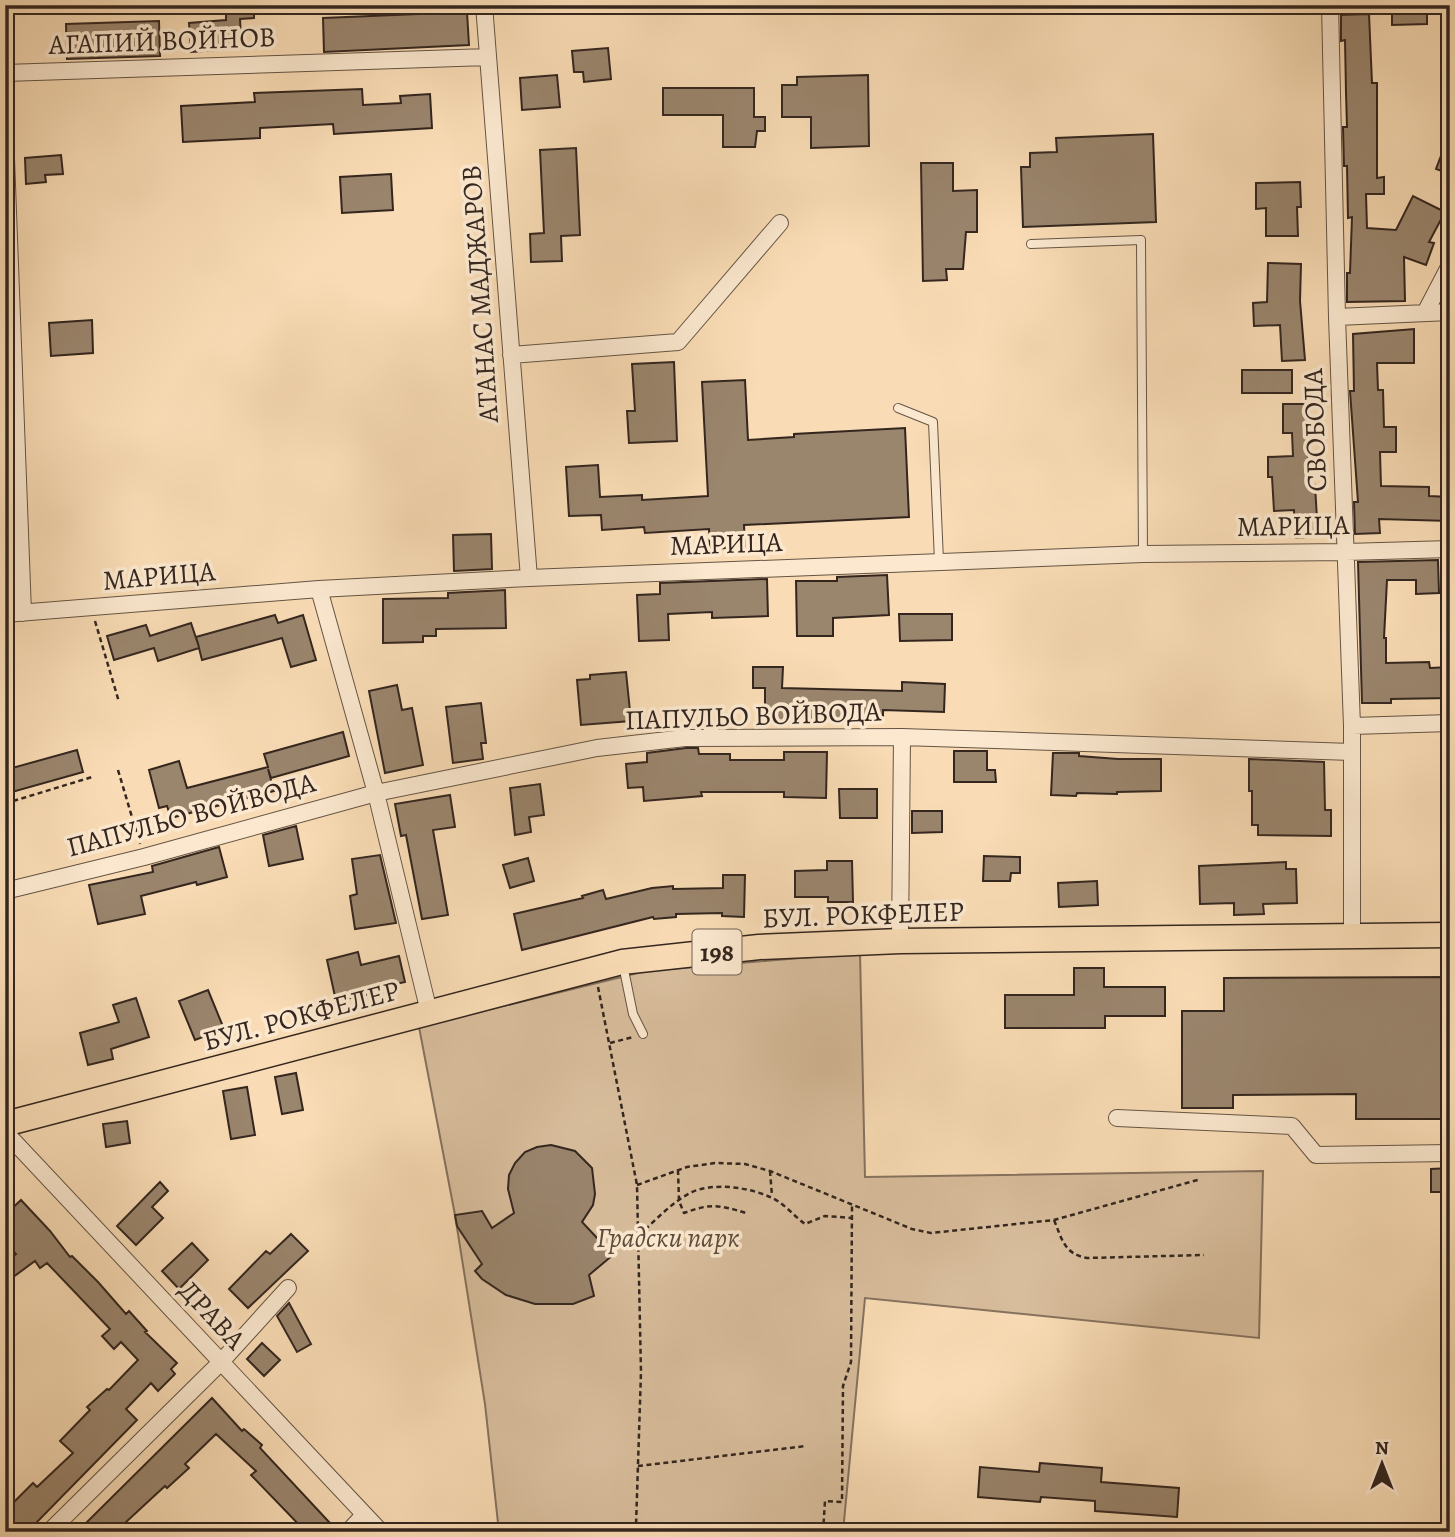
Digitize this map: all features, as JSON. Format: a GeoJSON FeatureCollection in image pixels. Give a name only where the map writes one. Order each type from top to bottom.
{"type":"FeatureCollection","features":[{"type":"Feature","properties":{"kind":"main road","name":"БУЛ. РОКФЕЛЕР"},"geometry":{"type":"LineString","coordinates":[[5,1125],[622,962],[760,947],[900,941],[1450,935]]}},
{"type":"Feature","properties":{"kind":"street","name":"АТАНАС МАДЖАРОВ"},"geometry":{"type":"LineString","coordinates":[[484,5],[528,578]]}},
{"type":"Feature","properties":{"kind":"street","name":"СВОБОДА"},"geometry":{"type":"LineString","coordinates":[[1330,5],[1337,317],[1352,726],[1352,936]]}},
{"type":"Feature","properties":{"kind":"street","name":"АГАПИЙ ВОЙНОВ"},"geometry":{"type":"LineString","coordinates":[[5,73],[488,57]]}},
{"type":"Feature","properties":{"kind":"street"},"geometry":{"type":"LineString","coordinates":[[5,131],[23,613]]}},
{"type":"Feature","properties":{"kind":"street"},"geometry":{"type":"LineString","coordinates":[[511,355],[678,342],[780,223]]}},
{"type":"Feature","properties":{"kind":"street"},"geometry":{"type":"LineString","coordinates":[[1425,313],[1450,265]]}},
{"type":"Feature","properties":{"kind":"street"},"geometry":{"type":"LineString","coordinates":[[1337,317],[1450,312]]}},
{"type":"Feature","properties":{"kind":"street","name":"МАРИЦА"},"geometry":{"type":"LineString","coordinates":[[5,614],[319,589],[528,578],[1143,554],[1450,549]]}},
{"type":"Feature","properties":{"kind":"street"},"geometry":{"type":"LineString","coordinates":[[319,589],[376,793],[429,1013]]}},
{"type":"Feature","properties":{"kind":"street"},"geometry":{"type":"LineString","coordinates":[[1352,726],[1450,723]]}},
{"type":"Feature","properties":{"kind":"street"},"geometry":{"type":"LineString","coordinates":[[900,941],[902,737]]}},
{"type":"Feature","properties":{"kind":"street","name":"ПАПУЛЬО ВОЙВОДА"},"geometry":{"type":"LineString","coordinates":[[5,891],[144,857],[376,793],[597,748],[685,738],[902,737],[1352,751]]}},
{"type":"Feature","properties":{"kind":"street"},"geometry":{"type":"LineString","coordinates":[[1117,1118],[1292,1126],[1316,1155],[1450,1153]]}},
{"type":"Feature","properties":{"kind":"street","name":"ДРАВА"},"geometry":{"type":"LineString","coordinates":[[5,1132],[381,1532]]}},
{"type":"Feature","properties":{"kind":"street"},"geometry":{"type":"LineString","coordinates":[[49,1532],[220,1363],[288,1288]]}},
{"type":"Feature","properties":{"kind":"street"},"geometry":{"type":"LineString","coordinates":[[348,1532],[365,1515]]}},
{"type":"Feature","properties":{"kind":"lane"},"geometry":{"type":"LineString","coordinates":[[1031,244],[1141,240],[1143,554]]}},
{"type":"Feature","properties":{"kind":"lane"},"geometry":{"type":"LineString","coordinates":[[898,408],[933,422],[939,561]]}},
{"type":"Feature","properties":{"kind":"lane"},"geometry":{"type":"LineString","coordinates":[[622,962],[632,1014],[643,1034]]}},
{"type":"Feature","properties":{"kind":"path"},"geometry":{"type":"LineString","coordinates":[[91,607],[119,702]]}},
{"type":"Feature","properties":{"kind":"path"},"geometry":{"type":"LineString","coordinates":[[118,770],[144,857]]}},
{"type":"Feature","properties":{"kind":"path"},"geometry":{"type":"LineString","coordinates":[[5,801],[10,802],[92,777]]}},
{"type":"Feature","properties":{"kind":"path"},"geometry":{"type":"LineString","coordinates":[[595,970],[637,1185],[641,1373],[636,1526]]}},
{"type":"Feature","properties":{"kind":"path"},"geometry":{"type":"LineString","coordinates":[[610,1043],[643,1034]]}},
{"type":"Feature","properties":{"kind":"path"},"geometry":{"type":"LineString","coordinates":[[637,1185],[678,1170],[715,1163],[744,1164],[770,1171],[912,1229],[931,1233],[1054,1220],[1201,1179]]}},
{"type":"Feature","properties":{"kind":"path"},"geometry":{"type":"LineString","coordinates":[[678,1170],[679,1201],[684,1213],[705,1205],[721,1205],[746,1213]]}},
{"type":"Feature","properties":{"kind":"path"},"geometry":{"type":"LineString","coordinates":[[770,1171],[772,1197]]}},
{"type":"Feature","properties":{"kind":"path"},"geometry":{"type":"LineString","coordinates":[[639,1235],[690,1193],[705,1188],[735,1188],[772,1197],[804,1224],[825,1216],[852,1218]]}},
{"type":"Feature","properties":{"kind":"path"},"geometry":{"type":"LineString","coordinates":[[823,1532],[825,1501],[842,1502],[843,1387],[851,1362],[852,1205]]}},
{"type":"Feature","properties":{"kind":"path"},"geometry":{"type":"LineString","coordinates":[[1054,1220],[1067,1249],[1075,1256],[1204,1255]]}},
{"type":"Feature","properties":{"kind":"path"},"geometry":{"type":"LineString","coordinates":[[638,1466],[806,1446]]}},
{"type":"Feature","properties":{"kind":"green space","name":"Градски парк"},"geometry":{"type":"Polygon","coordinates":[[[860,953],[865,1177],[1263,1171],[1259,1338],[865,1298],[843,1532],[499,1532],[485,1404],[455,1215],[419,1027],[646,971],[860,953]]]}},
{"type":"Feature","properties":{"kind":"building"},"geometry":{"type":"Polygon","coordinates":[[[226,5],[254,5],[254,18],[240,19],[241,37],[231,37],[231,49],[191,52],[189,23],[226,20],[226,5]]]}},
{"type":"Feature","properties":{"kind":"building"},"geometry":{"type":"Polygon","coordinates":[[[1392,5],[1427,5],[1427,24],[1392,25],[1392,5]]]}},
{"type":"Feature","properties":{"kind":"building"},"geometry":{"type":"Polygon","coordinates":[[[467,12],[469,45],[324,52],[323,18],[467,12]]]}},
{"type":"Feature","properties":{"kind":"building"},"geometry":{"type":"Polygon","coordinates":[[[1369,14],[1372,83],[1377,83],[1377,178],[1384,177],[1384,194],[1366,194],[1367,228],[1396,230],[1413,196],[1445,212],[1429,242],[1434,243],[1426,265],[1404,257],[1405,301],[1347,302],[1352,217],[1348,218],[1347,166],[1344,166],[1343,127],[1347,127],[1345,40],[1341,41],[1341,15],[1369,14]]]}},
{"type":"Feature","properties":{"kind":"building"},"geometry":{"type":"Polygon","coordinates":[[[159,21],[160,56],[67,59],[66,24],[159,21]]]}},
{"type":"Feature","properties":{"kind":"building"},"geometry":{"type":"Polygon","coordinates":[[[608,48],[611,79],[584,82],[583,72],[574,72],[572,51],[608,48]]]}},
{"type":"Feature","properties":{"kind":"building"},"geometry":{"type":"Polygon","coordinates":[[[557,75],[560,107],[522,110],[520,78],[557,75]]]}},
{"type":"Feature","properties":{"kind":"building"},"geometry":{"type":"Polygon","coordinates":[[[868,75],[869,146],[811,148],[811,117],[782,117],[782,85],[797,85],[797,77],[868,75]]]}},
{"type":"Feature","properties":{"kind":"building"},"geometry":{"type":"Polygon","coordinates":[[[663,88],[754,88],[754,117],[765,117],[765,131],[757,131],[755,147],[723,147],[723,115],[663,115],[663,88]]]}},
{"type":"Feature","properties":{"kind":"building"},"geometry":{"type":"Polygon","coordinates":[[[362,89],[363,105],[401,103],[400,96],[430,94],[432,128],[334,134],[333,124],[260,128],[260,138],[183,142],[181,106],[255,102],[254,93],[362,89]]]}},
{"type":"Feature","properties":{"kind":"building"},"geometry":{"type":"Polygon","coordinates":[[[1153,134],[1156,222],[1023,227],[1021,167],[1030,167],[1030,153],[1057,152],[1056,138],[1153,134]]]}},
{"type":"Feature","properties":{"kind":"building"},"geometry":{"type":"Polygon","coordinates":[[[1450,136],[1450,174],[1436,169],[1450,136]]]}},
{"type":"Feature","properties":{"kind":"building"},"geometry":{"type":"Polygon","coordinates":[[[576,148],[580,235],[561,236],[562,261],[531,262],[530,234],[544,233],[540,150],[576,148]]]}},
{"type":"Feature","properties":{"kind":"building"},"geometry":{"type":"Polygon","coordinates":[[[61,155],[63,174],[45,175],[46,182],[26,184],[25,158],[61,155]]]}},
{"type":"Feature","properties":{"kind":"building"},"geometry":{"type":"Polygon","coordinates":[[[921,163],[953,163],[953,191],[977,190],[977,232],[966,232],[963,269],[946,269],[947,280],[923,281],[921,163]]]}},
{"type":"Feature","properties":{"kind":"building"},"geometry":{"type":"Polygon","coordinates":[[[391,174],[393,210],[342,213],[340,177],[391,174]]]}},
{"type":"Feature","properties":{"kind":"building"},"geometry":{"type":"Polygon","coordinates":[[[1300,182],[1298,236],[1266,236],[1266,208],[1256,209],[1256,183],[1300,182]]]}},
{"type":"Feature","properties":{"kind":"building"},"geometry":{"type":"Polygon","coordinates":[[[1268,263],[1301,264],[1300,301],[1305,360],[1282,361],[1280,325],[1254,326],[1253,303],[1267,302],[1268,263]]]}},
{"type":"Feature","properties":{"kind":"building"},"geometry":{"type":"Polygon","coordinates":[[[92,320],[93,353],[51,356],[49,323],[92,320]]]}},
{"type":"Feature","properties":{"kind":"building"},"geometry":{"type":"Polygon","coordinates":[[[1414,329],[1414,363],[1377,363],[1378,390],[1383,390],[1384,427],[1396,427],[1396,452],[1380,452],[1381,486],[1429,487],[1429,496],[1450,497],[1450,521],[1379,519],[1380,533],[1355,534],[1354,502],[1358,502],[1350,391],[1354,391],[1353,334],[1414,329]]]}},
{"type":"Feature","properties":{"kind":"building"},"geometry":{"type":"Polygon","coordinates":[[[674,362],[677,441],[629,443],[627,411],[635,411],[632,364],[674,362]]]}},
{"type":"Feature","properties":{"kind":"building"},"geometry":{"type":"Polygon","coordinates":[[[1242,370],[1292,370],[1292,393],[1242,393],[1242,370]]]}},
{"type":"Feature","properties":{"kind":"building"},"geometry":{"type":"Polygon","coordinates":[[[745,380],[748,440],[794,437],[794,434],[905,428],[909,517],[744,525],[745,547],[710,549],[709,529],[645,533],[644,527],[602,530],[601,515],[569,516],[566,467],[598,465],[600,497],[642,495],[642,500],[708,496],[702,382],[745,380]]]}},
{"type":"Feature","properties":{"kind":"building"},"geometry":{"type":"Polygon","coordinates":[[[1283,404],[1306,404],[1309,486],[1315,485],[1318,536],[1295,538],[1294,510],[1274,511],[1272,477],[1268,477],[1268,457],[1293,456],[1292,433],[1283,433],[1283,404]]]}},
{"type":"Feature","properties":{"kind":"building"},"geometry":{"type":"Polygon","coordinates":[[[491,534],[492,569],[454,571],[453,535],[491,534]]]}},
{"type":"Feature","properties":{"kind":"building"},"geometry":{"type":"Polygon","coordinates":[[[1438,560],[1439,593],[1416,594],[1416,580],[1387,580],[1384,638],[1386,663],[1429,662],[1430,668],[1450,667],[1450,698],[1391,699],[1391,703],[1362,703],[1358,562],[1438,560]]]}},
{"type":"Feature","properties":{"kind":"building"},"geometry":{"type":"Polygon","coordinates":[[[887,575],[889,615],[833,618],[833,636],[797,636],[796,581],[837,581],[837,577],[887,575]]]}},
{"type":"Feature","properties":{"kind":"building"},"geometry":{"type":"Polygon","coordinates":[[[767,579],[768,616],[712,618],[712,612],[668,614],[669,640],[639,641],[637,595],[660,594],[660,583],[767,579]]]}},
{"type":"Feature","properties":{"kind":"building"},"geometry":{"type":"Polygon","coordinates":[[[505,590],[506,628],[436,629],[436,636],[423,636],[423,642],[383,643],[383,599],[448,598],[448,593],[505,590]]]}},
{"type":"Feature","properties":{"kind":"building"},"geometry":{"type":"Polygon","coordinates":[[[899,614],[952,614],[952,640],[900,641],[899,614]]]}},
{"type":"Feature","properties":{"kind":"building"},"geometry":{"type":"Polygon","coordinates":[[[275,615],[278,623],[303,615],[316,660],[291,667],[282,638],[202,660],[199,648],[158,661],[154,648],[114,660],[107,636],[146,625],[150,636],[191,623],[199,647],[196,637],[275,615]]]}},
{"type":"Feature","properties":{"kind":"building"},"geometry":{"type":"Polygon","coordinates":[[[753,667],[783,667],[782,688],[902,691],[902,682],[945,684],[944,712],[883,710],[883,719],[765,720],[765,688],[753,688],[753,667]]]}},
{"type":"Feature","properties":{"kind":"building"},"geometry":{"type":"Polygon","coordinates":[[[626,672],[631,721],[581,725],[577,680],[590,679],[590,675],[626,672]]]}},
{"type":"Feature","properties":{"kind":"building"},"geometry":{"type":"Polygon","coordinates":[[[397,685],[402,710],[412,708],[423,765],[385,773],[369,691],[397,685]]]}},
{"type":"Feature","properties":{"kind":"building"},"geometry":{"type":"Polygon","coordinates":[[[481,703],[486,743],[481,743],[483,759],[453,763],[446,707],[481,703]]]}},
{"type":"Feature","properties":{"kind":"building"},"geometry":{"type":"Polygon","coordinates":[[[343,732],[349,756],[271,778],[268,769],[274,791],[171,818],[167,806],[159,808],[149,770],[179,761],[187,788],[268,767],[264,754],[343,732]]]}},
{"type":"Feature","properties":{"kind":"building"},"geometry":{"type":"Polygon","coordinates":[[[698,748],[699,754],[730,754],[730,760],[784,760],[784,752],[827,752],[826,798],[784,797],[784,792],[701,792],[702,796],[644,801],[643,787],[628,788],[626,764],[647,762],[647,753],[698,748]]]}},
{"type":"Feature","properties":{"kind":"building"},"geometry":{"type":"Polygon","coordinates":[[[77,750],[83,772],[5,794],[5,770],[77,750]]]}},
{"type":"Feature","properties":{"kind":"building"},"geometry":{"type":"Polygon","coordinates":[[[954,751],[987,751],[987,770],[995,770],[996,782],[954,782],[954,751]]]}},
{"type":"Feature","properties":{"kind":"building"},"geometry":{"type":"Polygon","coordinates":[[[1053,753],[1079,753],[1079,756],[1118,759],[1161,759],[1161,791],[1051,795],[1053,753]]]}},
{"type":"Feature","properties":{"kind":"building"},"geometry":{"type":"Polygon","coordinates":[[[1249,759],[1324,762],[1325,810],[1331,810],[1331,836],[1258,835],[1258,825],[1252,825],[1249,759]]]}},
{"type":"Feature","properties":{"kind":"building"},"geometry":{"type":"Polygon","coordinates":[[[540,784],[544,815],[529,817],[531,832],[515,835],[510,788],[540,784]]]}},
{"type":"Feature","properties":{"kind":"building"},"geometry":{"type":"Polygon","coordinates":[[[839,789],[877,789],[877,818],[840,818],[839,789]]]}},
{"type":"Feature","properties":{"kind":"building"},"geometry":{"type":"Polygon","coordinates":[[[450,795],[455,827],[433,830],[448,915],[422,919],[406,835],[401,836],[395,804],[450,795]]]}},
{"type":"Feature","properties":{"kind":"building"},"geometry":{"type":"Polygon","coordinates":[[[912,811],[942,811],[942,832],[912,833],[912,811]]]}},
{"type":"Feature","properties":{"kind":"building"},"geometry":{"type":"Polygon","coordinates":[[[296,826],[303,859],[269,866],[263,835],[296,826]]]}},
{"type":"Feature","properties":{"kind":"building"},"geometry":{"type":"Polygon","coordinates":[[[219,847],[227,877],[141,896],[145,914],[98,924],[89,885],[153,872],[152,866],[219,847]]]}},
{"type":"Feature","properties":{"kind":"building"},"geometry":{"type":"Polygon","coordinates":[[[380,855],[396,923],[355,929],[350,896],[357,894],[352,859],[380,855]]]}},
{"type":"Feature","properties":{"kind":"building"},"geometry":{"type":"Polygon","coordinates":[[[984,856],[1020,857],[1020,873],[1011,873],[1010,881],[983,881],[984,856]]]}},
{"type":"Feature","properties":{"kind":"building"},"geometry":{"type":"Polygon","coordinates":[[[528,858],[534,881],[510,888],[503,865],[528,858]]]}},
{"type":"Feature","properties":{"kind":"building"},"geometry":{"type":"Polygon","coordinates":[[[827,861],[852,861],[853,902],[828,902],[828,897],[795,897],[795,871],[827,870],[827,861]]]}},
{"type":"Feature","properties":{"kind":"building"},"geometry":{"type":"Polygon","coordinates":[[[1286,862],[1286,869],[1296,869],[1297,903],[1263,904],[1264,914],[1234,915],[1234,903],[1200,904],[1199,866],[1286,862]]]}},
{"type":"Feature","properties":{"kind":"building"},"geometry":{"type":"Polygon","coordinates":[[[723,875],[745,875],[744,917],[722,916],[722,913],[653,917],[522,950],[514,914],[583,898],[582,896],[603,890],[606,899],[673,886],[673,889],[723,888],[723,875]]]}},
{"type":"Feature","properties":{"kind":"building"},"geometry":{"type":"Polygon","coordinates":[[[1097,881],[1098,905],[1059,907],[1058,883],[1097,881]]]}},
{"type":"Feature","properties":{"kind":"building"},"geometry":{"type":"Polygon","coordinates":[[[358,952],[361,965],[399,956],[405,982],[365,991],[366,995],[336,1001],[327,960],[358,952]]]}},
{"type":"Feature","properties":{"kind":"building"},"geometry":{"type":"Polygon","coordinates":[[[1074,968],[1104,968],[1104,987],[1165,987],[1165,1016],[1105,1016],[1105,1028],[1005,1028],[1005,995],[1074,995],[1074,968]]]}},
{"type":"Feature","properties":{"kind":"building"},"geometry":{"type":"Polygon","coordinates":[[[1450,977],[1450,1119],[1356,1119],[1356,1094],[1233,1095],[1233,1108],[1182,1108],[1182,1011],[1224,1011],[1224,978],[1450,977]]]}},
{"type":"Feature","properties":{"kind":"building"},"geometry":{"type":"Polygon","coordinates":[[[208,990],[224,1029],[195,1040],[179,1001],[208,990]]]}},
{"type":"Feature","properties":{"kind":"building"},"geometry":{"type":"Polygon","coordinates":[[[136,998],[149,1037],[111,1049],[113,1059],[88,1065],[80,1033],[119,1022],[113,1005],[136,998]]]}},
{"type":"Feature","properties":{"kind":"building"},"geometry":{"type":"Polygon","coordinates":[[[296,1073],[303,1110],[282,1114],[275,1077],[296,1073]]]}},
{"type":"Feature","properties":{"kind":"building"},"geometry":{"type":"Polygon","coordinates":[[[247,1087],[255,1135],[231,1139],[223,1091],[247,1087]]]}},
{"type":"Feature","properties":{"kind":"building"},"geometry":{"type":"Polygon","coordinates":[[[127,1121],[130,1143],[106,1147],[103,1124],[127,1121]]]}},
{"type":"Feature","properties":{"kind":"building"},"geometry":{"type":"Polygon","coordinates":[[[551,1145],[575,1151],[592,1168],[595,1194],[593,1205],[582,1222],[613,1255],[589,1275],[594,1296],[573,1304],[535,1304],[506,1295],[482,1279],[475,1271],[482,1264],[457,1226],[455,1215],[482,1211],[492,1228],[514,1213],[508,1189],[509,1175],[515,1163],[525,1152],[551,1145]]]}},
{"type":"Feature","properties":{"kind":"building"},"geometry":{"type":"Polygon","coordinates":[[[1450,1168],[1450,1192],[1431,1192],[1431,1169],[1450,1168]]]}},
{"type":"Feature","properties":{"kind":"building"},"geometry":{"type":"Polygon","coordinates":[[[160,1182],[168,1191],[152,1207],[163,1218],[136,1245],[117,1226],[160,1182]]]}},
{"type":"Feature","properties":{"kind":"building"},"geometry":{"type":"Polygon","coordinates":[[[21,1200],[70,1257],[98,1282],[126,1314],[129,1311],[147,1331],[145,1332],[177,1363],[171,1369],[175,1374],[158,1391],[151,1383],[126,1409],[137,1420],[36,1523],[25,1532],[5,1532],[5,1511],[33,1483],[37,1487],[73,1453],[60,1441],[90,1410],[87,1407],[109,1390],[138,1360],[121,1342],[114,1349],[102,1336],[110,1329],[47,1263],[40,1268],[35,1261],[5,1283],[5,1262],[16,1254],[5,1242],[5,1215],[21,1200]]]}},
{"type":"Feature","properties":{"kind":"building"},"geometry":{"type":"Polygon","coordinates":[[[291,1234],[308,1251],[248,1308],[229,1289],[266,1251],[270,1254],[291,1234]]]}},
{"type":"Feature","properties":{"kind":"building"},"geometry":{"type":"Polygon","coordinates":[[[192,1243],[208,1260],[179,1289],[162,1271],[192,1243]]]}},
{"type":"Feature","properties":{"kind":"building"},"geometry":{"type":"Polygon","coordinates":[[[289,1303],[311,1344],[297,1352],[277,1316],[289,1303]]]}},
{"type":"Feature","properties":{"kind":"building"},"geometry":{"type":"Polygon","coordinates":[[[262,1343],[280,1360],[264,1376],[247,1359],[262,1343]]]}},
{"type":"Feature","properties":{"kind":"building"},"geometry":{"type":"Polygon","coordinates":[[[212,1398],[242,1431],[244,1429],[262,1445],[260,1448],[329,1522],[318,1532],[306,1532],[251,1475],[256,1471],[216,1434],[185,1464],[189,1468],[126,1522],[135,1532],[96,1532],[87,1522],[212,1398]]]}},
{"type":"Feature","properties":{"kind":"building"},"geometry":{"type":"Polygon","coordinates":[[[1040,1463],[1102,1468],[1101,1482],[1179,1488],[1177,1517],[1095,1511],[1095,1501],[1041,1497],[1040,1502],[978,1497],[980,1467],[1039,1472],[1040,1463]]]}}]}
